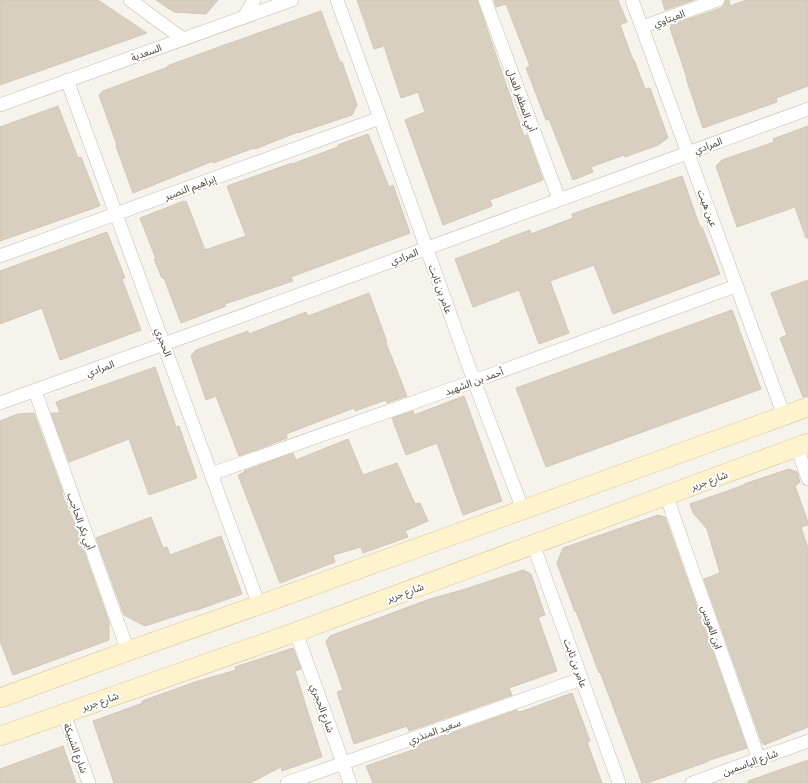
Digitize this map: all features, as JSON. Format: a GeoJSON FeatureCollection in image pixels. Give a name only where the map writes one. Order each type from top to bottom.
{"type":"FeatureCollection","features":[{"type":"Feature","properties":{"kind":"main road"},"geometry":{"type":"LineString","coordinates":[[0,698],[808,407]]}},
{"type":"Feature","properties":{"kind":"main road","name":"شارع جرير"},"geometry":{"type":"LineString","coordinates":[[0,736],[296,632],[802,445]]}},
{"type":"Feature","properties":{"kind":"street"},"geometry":{"type":"LineString","coordinates":[[130,0],[183,39]]}},
{"type":"Feature","properties":{"kind":"street"},"geometry":{"type":"LineString","coordinates":[[244,17],[254,0]]}},
{"type":"Feature","properties":{"kind":"street","name":"السعدية"},"geometry":{"type":"LineString","coordinates":[[0,105],[292,0]]}},
{"type":"Feature","properties":{"kind":"street","name":"عامر بن ثابت"},"geometry":{"type":"LineString","coordinates":[[337,0],[474,381],[523,510]]}},
{"type":"Feature","properties":{"kind":"street","name":"أبي المظفر العدل"},"geometry":{"type":"LineString","coordinates":[[485,0],[559,199]]}},
{"type":"Feature","properties":{"kind":"street","name":"عين هيت"},"geometry":{"type":"LineString","coordinates":[[632,0],[784,416]]}},
{"type":"Feature","properties":{"kind":"street","name":"العيتاوي"},"geometry":{"type":"LineString","coordinates":[[642,27],[718,0]]}},
{"type":"Feature","properties":{"kind":"street","name":"الحجري"},"geometry":{"type":"LineString","coordinates":[[67,80],[259,605]]}},
{"type":"Feature","properties":{"kind":"street","name":"المرادي"},"geometry":{"type":"LineString","coordinates":[[0,403],[808,109]]}},
{"type":"Feature","properties":{"kind":"street","name":"إبراهيم النصير"},"geometry":{"type":"LineString","coordinates":[[0,256],[380,118]]}},
{"type":"Feature","properties":{"kind":"street","name":"أحمد بن الشهيد"},"geometry":{"type":"LineString","coordinates":[[211,474],[736,286]]}},
{"type":"Feature","properties":{"kind":"street","name":"أبي بكر الحاجب"},"geometry":{"type":"LineString","coordinates":[[35,391],[128,651]]}},
{"type":"Feature","properties":{"kind":"street"},"geometry":{"type":"LineString","coordinates":[[802,445],[808,479]]}},
{"type":"Feature","properties":{"kind":"street","name":"ابن العويس"},"geometry":{"type":"LineString","coordinates":[[666,495],[758,759]]}},
{"type":"Feature","properties":{"kind":"street","name":"عامر بن ثابت"},"geometry":{"type":"LineString","coordinates":[[533,544],[619,783]]}},
{"type":"Feature","properties":{"kind":"street","name":"شارع الحجري"},"geometry":{"type":"LineString","coordinates":[[296,632],[350,783]]}},
{"type":"Feature","properties":{"kind":"street","name":"سعيد المنذري"},"geometry":{"type":"LineString","coordinates":[[287,783],[582,679]]}},
{"type":"Feature","properties":{"kind":"street","name":"شارع الشبيكة"},"geometry":{"type":"LineString","coordinates":[[64,714],[89,783]]}},
{"type":"Feature","properties":{"kind":"street","name":"شارع الياسمين"},"geometry":{"type":"LineString","coordinates":[[692,783],[808,741]]}},
{"type":"Feature","properties":{"kind":"building"},"geometry":{"type":"Polygon","coordinates":[[[0,0],[98,0],[147,33],[0,85],[0,0]]]}},
{"type":"Feature","properties":{"kind":"building"},"geometry":{"type":"Polygon","coordinates":[[[156,0],[218,0],[206,14],[174,12],[156,0]]]}},
{"type":"Feature","properties":{"kind":"building"},"geometry":{"type":"Polygon","coordinates":[[[357,0],[477,0],[524,136],[527,135],[543,180],[490,200],[492,206],[443,225],[405,120],[425,112],[418,92],[401,98],[384,46],[374,49],[357,0]]]}},
{"type":"Feature","properties":{"kind":"building"},"geometry":{"type":"Polygon","coordinates":[[[494,0],[618,0],[627,22],[620,25],[645,89],[650,88],[668,138],[658,145],[591,167],[593,172],[573,180],[549,119],[546,120],[526,68],[530,66],[506,4],[496,7],[494,0]]]}},
{"type":"Feature","properties":{"kind":"building"},"geometry":{"type":"Polygon","coordinates":[[[662,0],[694,0],[665,10],[662,0]]]}},
{"type":"Feature","properties":{"kind":"building"},"geometry":{"type":"Polygon","coordinates":[[[726,0],[729,0],[730,6],[746,0],[808,0],[808,86],[776,98],[777,102],[703,128],[670,28],[671,25],[721,8],[726,0]]]}},
{"type":"Feature","properties":{"kind":"building"},"geometry":{"type":"Polygon","coordinates":[[[321,11],[340,62],[342,62],[357,105],[352,115],[298,132],[255,149],[254,148],[213,163],[213,161],[133,193],[99,95],[103,91],[216,48],[321,11]]]}},
{"type":"Feature","properties":{"kind":"building"},"geometry":{"type":"Polygon","coordinates":[[[58,106],[78,158],[81,157],[100,206],[0,241],[0,127],[58,106]]]}},
{"type":"Feature","properties":{"kind":"building"},"geometry":{"type":"Polygon","coordinates":[[[808,126],[808,238],[806,238],[795,207],[737,227],[716,166],[722,160],[774,142],[773,139],[808,126]]]}},
{"type":"Feature","properties":{"kind":"building"},"geometry":{"type":"Polygon","coordinates":[[[368,134],[389,187],[393,185],[410,233],[291,277],[293,281],[225,304],[226,306],[181,323],[164,278],[162,278],[154,259],[156,259],[140,218],[186,201],[205,250],[246,236],[227,186],[292,164],[368,134]]]}},
{"type":"Feature","properties":{"kind":"building"},"geometry":{"type":"Polygon","coordinates":[[[682,176],[700,227],[702,227],[720,274],[613,314],[594,265],[550,281],[569,333],[539,344],[519,290],[473,307],[455,259],[530,230],[531,234],[573,218],[572,214],[682,176]]]}},
{"type":"Feature","properties":{"kind":"building"},"geometry":{"type":"Polygon","coordinates":[[[107,232],[125,278],[122,279],[141,330],[60,360],[42,308],[0,324],[0,271],[107,232]]]}},
{"type":"Feature","properties":{"kind":"building"},"geometry":{"type":"Polygon","coordinates":[[[808,280],[808,396],[803,397],[780,338],[787,335],[771,293],[808,280]]]}},
{"type":"Feature","properties":{"kind":"building"},"geometry":{"type":"Polygon","coordinates":[[[369,293],[387,342],[386,343],[407,396],[387,403],[386,400],[355,411],[354,408],[286,434],[287,438],[239,456],[216,396],[206,400],[191,356],[196,350],[248,331],[249,334],[306,312],[308,316],[369,293]]]}},
{"type":"Feature","properties":{"kind":"building"},"geometry":{"type":"Polygon","coordinates":[[[732,310],[761,389],[546,467],[516,388],[732,310]]]}},
{"type":"Feature","properties":{"kind":"building"},"geometry":{"type":"Polygon","coordinates":[[[155,367],[176,427],[179,426],[197,478],[149,495],[129,439],[69,462],[51,413],[60,413],[56,402],[155,367]]]}},
{"type":"Feature","properties":{"kind":"building"},"geometry":{"type":"Polygon","coordinates":[[[464,396],[502,501],[463,515],[437,443],[406,455],[392,418],[413,411],[414,415],[464,396]]]}},
{"type":"Feature","properties":{"kind":"building"},"geometry":{"type":"Polygon","coordinates":[[[34,413],[109,622],[109,640],[13,675],[0,641],[0,421],[18,414],[34,413]]]}},
{"type":"Feature","properties":{"kind":"building"},"geometry":{"type":"Polygon","coordinates":[[[348,439],[363,475],[397,463],[415,504],[420,503],[428,521],[405,531],[408,537],[363,553],[361,547],[333,555],[335,562],[280,583],[238,475],[245,472],[244,471],[293,453],[296,460],[348,439]]]}},
{"type":"Feature","properties":{"kind":"building"},"geometry":{"type":"Polygon","coordinates":[[[789,469],[797,472],[800,482],[795,486],[808,522],[808,525],[801,527],[808,548],[808,727],[764,745],[763,742],[762,743],[704,579],[720,573],[707,529],[693,513],[690,504],[789,469]]]}},
{"type":"Feature","properties":{"kind":"building"},"geometry":{"type":"Polygon","coordinates":[[[658,515],[665,517],[747,748],[647,783],[642,783],[557,563],[563,548],[658,515]]]}},
{"type":"Feature","properties":{"kind":"building"},"geometry":{"type":"Polygon","coordinates":[[[151,517],[163,548],[167,547],[170,555],[221,536],[242,594],[145,626],[124,615],[96,538],[151,517]]]}},
{"type":"Feature","properties":{"kind":"building"},"geometry":{"type":"Polygon","coordinates":[[[523,570],[531,574],[545,615],[538,617],[557,671],[509,688],[512,695],[409,731],[407,726],[354,744],[337,692],[343,690],[326,642],[330,636],[430,599],[523,570]]]}},
{"type":"Feature","properties":{"kind":"building"},"geometry":{"type":"Polygon","coordinates":[[[293,648],[301,669],[295,671],[322,757],[282,771],[281,767],[250,783],[114,783],[93,721],[195,682],[236,670],[235,667],[293,648]]]}},
{"type":"Feature","properties":{"kind":"building"},"geometry":{"type":"Polygon","coordinates":[[[572,693],[590,741],[587,742],[602,783],[373,783],[366,766],[415,749],[415,746],[517,710],[518,712],[523,711],[572,693]]]}},
{"type":"Feature","properties":{"kind":"building"},"geometry":{"type":"Polygon","coordinates":[[[63,746],[76,783],[0,783],[0,769],[63,746]]]}},
{"type":"Feature","properties":{"kind":"building"},"geometry":{"type":"Polygon","coordinates":[[[808,760],[808,783],[748,783],[748,781],[808,760]]]}}]}
